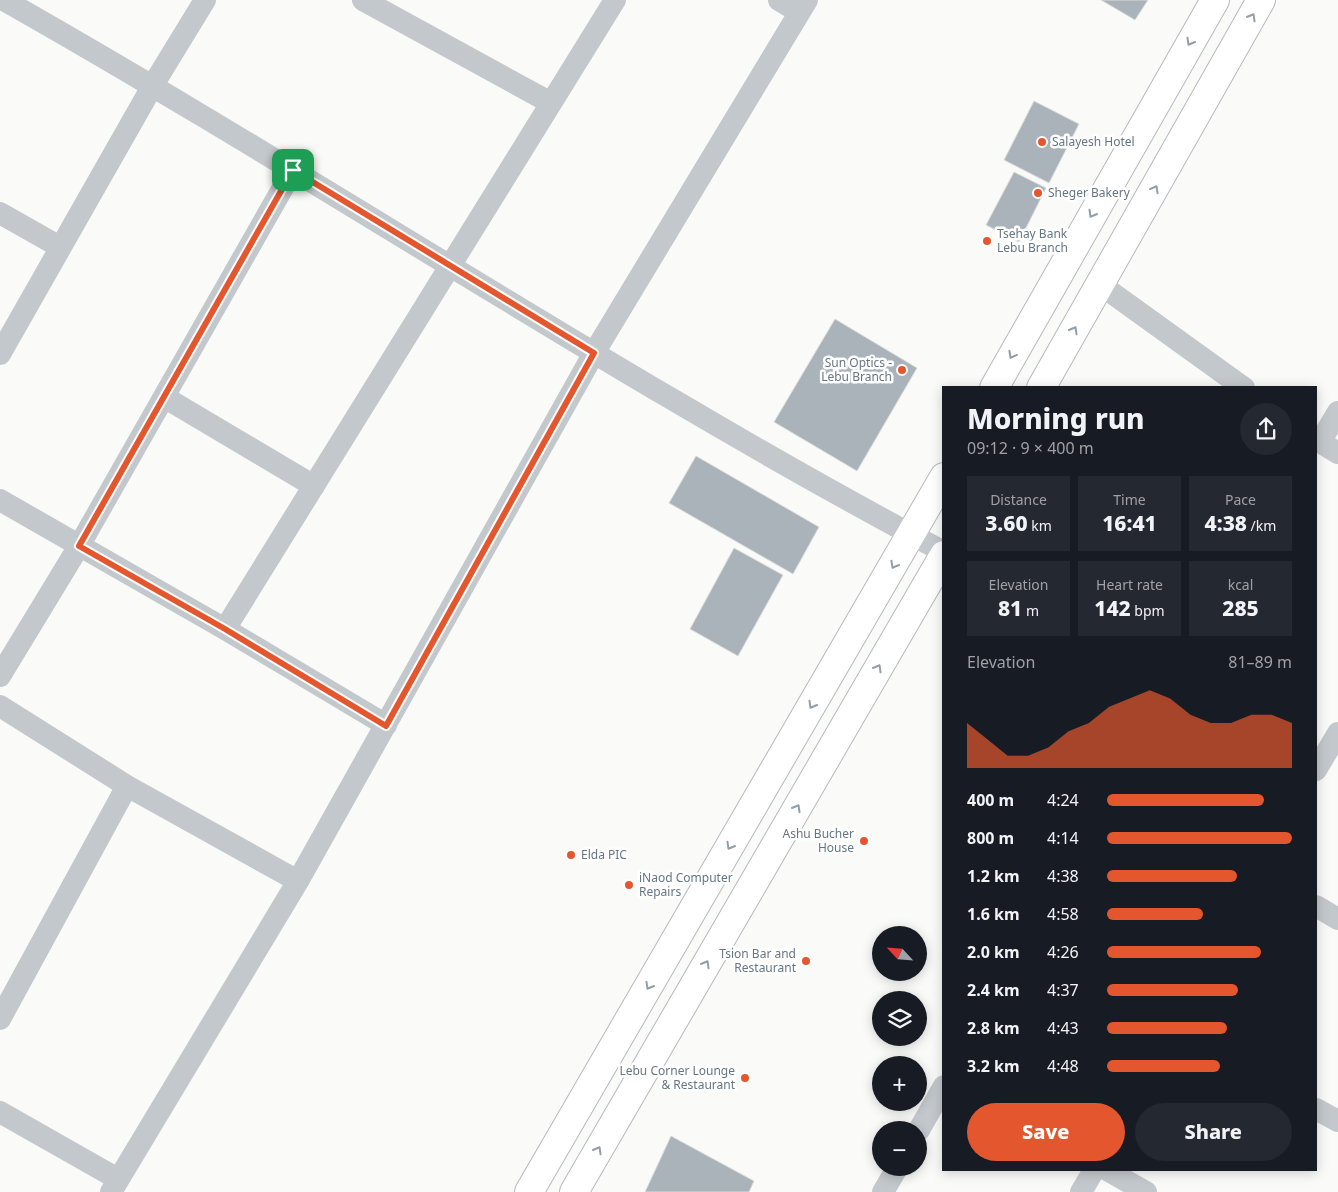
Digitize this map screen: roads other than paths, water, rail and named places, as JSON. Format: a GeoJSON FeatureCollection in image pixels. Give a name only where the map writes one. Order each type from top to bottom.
{"type":"FeatureCollection","features":[{"type":"Feature","properties":{"kind":"main road"},"geometry":{"type":"LineString","coordinates":[[995,386],[1215,0]]}},
{"type":"Feature","properties":{"kind":"main road"},"geometry":{"type":"LineString","coordinates":[[1042,386],[1262,0]]}},
{"type":"Feature","properties":{"kind":"main road"},"geometry":{"type":"LineString","coordinates":[[529,1192],[942,481]]}},
{"type":"Feature","properties":{"kind":"main road"},"geometry":{"type":"LineString","coordinates":[[580,1190],[942,557]]}},
{"type":"Feature","properties":{"kind":"street"},"geometry":{"type":"LineString","coordinates":[[4,0],[153,85],[705,419],[942,553]]}},
{"type":"Feature","properties":{"kind":"street"},"geometry":{"type":"LineString","coordinates":[[0,354],[153,85],[204,0]]}},
{"type":"Feature","properties":{"kind":"street"},"geometry":{"type":"LineString","coordinates":[[363,0],[393,7],[551,103]]}},
{"type":"Feature","properties":{"kind":"street"},"geometry":{"type":"LineString","coordinates":[[225,629],[452,266],[615,0]]}},
{"type":"Feature","properties":{"kind":"street"},"geometry":{"type":"LineString","coordinates":[[0,1112],[114,1185],[298,881],[594,353],[803,6],[779,0]]}},
{"type":"Feature","properties":{"kind":"street"},"geometry":{"type":"LineString","coordinates":[[0,676],[79,546],[293,170]]}},
{"type":"Feature","properties":{"kind":"street"},"geometry":{"type":"LineString","coordinates":[[0,213],[60,247]]}},
{"type":"Feature","properties":{"kind":"street"},"geometry":{"type":"LineString","coordinates":[[1100,285],[1241,386]]}},
{"type":"Feature","properties":{"kind":"street"},"geometry":{"type":"LineString","coordinates":[[164,397],[314,486]]}},
{"type":"Feature","properties":{"kind":"street"},"geometry":{"type":"LineString","coordinates":[[1323,445],[1338,412]]}},
{"type":"Feature","properties":{"kind":"street"},"geometry":{"type":"LineString","coordinates":[[0,500],[225,629],[386,726]]}},
{"type":"Feature","properties":{"kind":"street"},"geometry":{"type":"LineString","coordinates":[[0,706],[127,786],[298,881]]}},
{"type":"Feature","properties":{"kind":"street"},"geometry":{"type":"LineString","coordinates":[[1317,768],[1338,733]]}},
{"type":"Feature","properties":{"kind":"street"},"geometry":{"type":"LineString","coordinates":[[0,1019],[127,786]]}},
{"type":"Feature","properties":{"kind":"street"},"geometry":{"type":"LineString","coordinates":[[1317,907],[1338,919]]}},
{"type":"Feature","properties":{"kind":"street"},"geometry":{"type":"LineString","coordinates":[[924,1121],[942,1090]]}},
{"type":"Feature","properties":{"kind":"street"},"geometry":{"type":"LineString","coordinates":[[1317,1110],[1338,1122]]}},
{"type":"Feature","properties":{"kind":"street"},"geometry":{"type":"LineString","coordinates":[[1081,1192],[1093,1171]]}},
{"type":"Feature","properties":{"kind":"street"},"geometry":{"type":"LineString","coordinates":[[1109,1171],[1146,1192]]}},
{"type":"Feature","properties":{"kind":"street"},"geometry":{"type":"LineString","coordinates":[[883,1192],[892,1176]]}},
{"type":"Feature","properties":{"kind":"place","name":"Salayesh Hotel"},"geometry":{"type":"Point","coordinates":[1042,142]}},
{"type":"Feature","properties":{"kind":"place","name":"Sheger Bakery"},"geometry":{"type":"Point","coordinates":[1038,193]}},
{"type":"Feature","properties":{"kind":"place","name":"Tsehay Bank Lebu Branch"},"geometry":{"type":"Point","coordinates":[987,241]}},
{"type":"Feature","properties":{"kind":"place","name":"Sun Optics - Lebu Branch"},"geometry":{"type":"Point","coordinates":[902,370]}},
{"type":"Feature","properties":{"kind":"place","name":"Ashu Bucher House"},"geometry":{"type":"Point","coordinates":[864,841]}},
{"type":"Feature","properties":{"kind":"place","name":"Elda PIC"},"geometry":{"type":"Point","coordinates":[571,855]}},
{"type":"Feature","properties":{"kind":"place","name":"iNaod Computer Repairs"},"geometry":{"type":"Point","coordinates":[629,885]}},
{"type":"Feature","properties":{"kind":"place","name":"Tsion Bar and Restaurant"},"geometry":{"type":"Point","coordinates":[806,961]}},
{"type":"Feature","properties":{"kind":"place","name":"Lebu Corner Lounge & Restaurant"},"geometry":{"type":"Point","coordinates":[745,1078]}}]}
